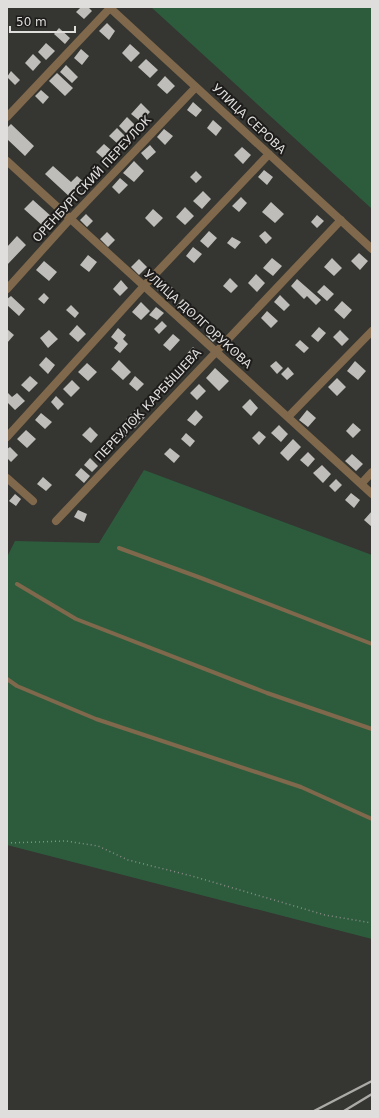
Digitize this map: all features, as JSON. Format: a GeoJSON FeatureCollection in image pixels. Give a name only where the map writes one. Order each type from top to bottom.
{"type":"FeatureCollection","features":[{"type":"Feature","properties":{"kind":"street","name":"УЛИЦА СЕРОВА"},"geometry":{"type":"LineString","coordinates":[[110,8],[372,249]]}},
{"type":"Feature","properties":{"kind":"street"},"geometry":{"type":"LineString","coordinates":[[7,117],[110,8]]}},
{"type":"Feature","properties":{"kind":"street","name":"ОРЕНБУРГСКИЙ ПЕРЕУЛОК"},"geometry":{"type":"LineString","coordinates":[[7,289],[70,219],[196,86]]}},
{"type":"Feature","properties":{"kind":"street"},"geometry":{"type":"LineString","coordinates":[[7,437],[144,286],[269,154]]}},
{"type":"Feature","properties":{"kind":"street","name":"УЛИЦА ДОЛГОРУКОВА"},"geometry":{"type":"LineString","coordinates":[[7,161],[372,494]]}},
{"type":"Feature","properties":{"kind":"street","name":"ПЕРЕУЛОК КАРБЫШЕВА"},"geometry":{"type":"LineString","coordinates":[[56,521],[341,220]]}},
{"type":"Feature","properties":{"kind":"street"},"geometry":{"type":"LineString","coordinates":[[288,417],[372,331]]}},
{"type":"Feature","properties":{"kind":"street"},"geometry":{"type":"LineString","coordinates":[[362,484],[372,472]]}},
{"type":"Feature","properties":{"kind":"street"},"geometry":{"type":"LineString","coordinates":[[7,478],[33,501]]}},
{"type":"Feature","properties":{"kind":"lane"},"geometry":{"type":"LineString","coordinates":[[119,548],[372,644]]}},
{"type":"Feature","properties":{"kind":"lane"},"geometry":{"type":"LineString","coordinates":[[17,584],[76,619],[267,692],[372,729]]}},
{"type":"Feature","properties":{"kind":"lane"},"geometry":{"type":"LineString","coordinates":[[7,679],[17,686],[96,719],[301,787],[372,819]]}},
{"type":"Feature","properties":{"kind":"path"},"geometry":{"type":"LineString","coordinates":[[7,843],[66,841],[98,846],[128,860],[192,876],[325,915],[372,924]]}},
{"type":"Feature","properties":{"kind":"green space"},"geometry":{"type":"Polygon","coordinates":[[[151,7],[372,7],[372,209],[151,7]]]}},
{"type":"Feature","properties":{"kind":"green space"},"geometry":{"type":"Polygon","coordinates":[[[144,470],[372,555],[372,939],[7,845],[7,557],[15,541],[99,543],[144,470]]]}},
{"type":"Feature","properties":{"kind":"building"},"geometry":{"type":"Polygon","coordinates":[[[81,7],[88,7],[92,11],[84,19],[76,12],[81,7]]]}},
{"type":"Feature","properties":{"kind":"building"},"geometry":{"type":"Polygon","coordinates":[[[107,23],[115,31],[109,40],[99,31],[107,23]]]}},
{"type":"Feature","properties":{"kind":"building"},"geometry":{"type":"Polygon","coordinates":[[[59,28],[70,38],[65,44],[54,34],[59,28]]]}},
{"type":"Feature","properties":{"kind":"building"},"geometry":{"type":"Polygon","coordinates":[[[46,43],[55,51],[46,60],[38,52],[46,43]]]}},
{"type":"Feature","properties":{"kind":"building"},"geometry":{"type":"Polygon","coordinates":[[[130,44],[140,53],[131,62],[122,53],[130,44]]]}},
{"type":"Feature","properties":{"kind":"building"},"geometry":{"type":"Polygon","coordinates":[[[81,49],[89,56],[82,65],[74,58],[81,49]]]}},
{"type":"Feature","properties":{"kind":"building"},"geometry":{"type":"Polygon","coordinates":[[[33,54],[41,62],[33,71],[25,63],[33,54]]]}},
{"type":"Feature","properties":{"kind":"building"},"geometry":{"type":"Polygon","coordinates":[[[146,59],[158,70],[150,78],[138,67],[146,59]]]}},
{"type":"Feature","properties":{"kind":"building"},"geometry":{"type":"Polygon","coordinates":[[[66,65],[78,77],[72,83],[60,72],[66,65]]]}},
{"type":"Feature","properties":{"kind":"building"},"geometry":{"type":"Polygon","coordinates":[[[11,71],[20,80],[15,85],[7,77],[11,71]]]}},
{"type":"Feature","properties":{"kind":"building"},"geometry":{"type":"Polygon","coordinates":[[[57,73],[73,88],[65,96],[49,81],[57,73]]]}},
{"type":"Feature","properties":{"kind":"building"},"geometry":{"type":"Polygon","coordinates":[[[165,76],[175,86],[167,94],[157,85],[165,76]]]}},
{"type":"Feature","properties":{"kind":"building"},"geometry":{"type":"Polygon","coordinates":[[[41,90],[49,97],[43,104],[35,96],[41,90]]]}},
{"type":"Feature","properties":{"kind":"building"},"geometry":{"type":"Polygon","coordinates":[[[193,102],[202,110],[196,117],[187,110],[193,102]]]}},
{"type":"Feature","properties":{"kind":"building"},"geometry":{"type":"Polygon","coordinates":[[[141,103],[150,112],[141,122],[131,114],[141,103]]]}},
{"type":"Feature","properties":{"kind":"building"},"geometry":{"type":"Polygon","coordinates":[[[127,117],[135,125],[127,134],[119,126],[127,117]]]}},
{"type":"Feature","properties":{"kind":"building"},"geometry":{"type":"Polygon","coordinates":[[[213,120],[222,128],[216,136],[207,128],[213,120]]]}},
{"type":"Feature","properties":{"kind":"building"},"geometry":{"type":"Polygon","coordinates":[[[11,124],[34,146],[25,156],[7,139],[7,128],[11,124]]]}},
{"type":"Feature","properties":{"kind":"building"},"geometry":{"type":"Polygon","coordinates":[[[117,128],[125,136],[118,144],[109,136],[117,128]]]}},
{"type":"Feature","properties":{"kind":"building"},"geometry":{"type":"Polygon","coordinates":[[[164,129],[173,136],[165,145],[157,137],[164,129]]]}},
{"type":"Feature","properties":{"kind":"building"},"geometry":{"type":"Polygon","coordinates":[[[104,144],[112,151],[104,159],[96,152],[104,144]]]}},
{"type":"Feature","properties":{"kind":"building"},"geometry":{"type":"Polygon","coordinates":[[[150,145],[156,152],[147,160],[141,153],[150,145]]]}},
{"type":"Feature","properties":{"kind":"building"},"geometry":{"type":"Polygon","coordinates":[[[242,147],[251,155],[243,164],[234,155],[242,147]]]}},
{"type":"Feature","properties":{"kind":"building"},"geometry":{"type":"Polygon","coordinates":[[[134,161],[144,171],[134,182],[123,173],[134,161]]]}},
{"type":"Feature","properties":{"kind":"building"},"geometry":{"type":"Polygon","coordinates":[[[53,166],[71,182],[77,176],[85,183],[71,198],[45,174],[53,166]]]}},
{"type":"Feature","properties":{"kind":"building"},"geometry":{"type":"Polygon","coordinates":[[[264,170],[273,177],[267,185],[258,177],[264,170]]]}},
{"type":"Feature","properties":{"kind":"building"},"geometry":{"type":"Polygon","coordinates":[[[196,171],[202,177],[196,183],[190,177],[196,171]]]}},
{"type":"Feature","properties":{"kind":"building"},"geometry":{"type":"Polygon","coordinates":[[[120,178],[128,185],[119,194],[112,187],[120,178]]]}},
{"type":"Feature","properties":{"kind":"building"},"geometry":{"type":"Polygon","coordinates":[[[203,191],[211,199],[202,209],[193,201],[203,191]]]}},
{"type":"Feature","properties":{"kind":"building"},"geometry":{"type":"Polygon","coordinates":[[[241,197],[247,203],[239,212],[232,206],[241,197]]]}},
{"type":"Feature","properties":{"kind":"building"},"geometry":{"type":"Polygon","coordinates":[[[33,200],[52,217],[43,226],[24,209],[33,200]]]}},
{"type":"Feature","properties":{"kind":"building"},"geometry":{"type":"Polygon","coordinates":[[[271,202],[284,214],[275,223],[262,212],[271,202]]]}},
{"type":"Feature","properties":{"kind":"building"},"geometry":{"type":"Polygon","coordinates":[[[185,207],[194,216],[185,225],[176,217],[185,207]]]}},
{"type":"Feature","properties":{"kind":"building"},"geometry":{"type":"Polygon","coordinates":[[[153,209],[163,218],[154,227],[145,218],[153,209]]]}},
{"type":"Feature","properties":{"kind":"building"},"geometry":{"type":"Polygon","coordinates":[[[86,214],[93,221],[87,227],[80,220],[86,214]]]}},
{"type":"Feature","properties":{"kind":"building"},"geometry":{"type":"Polygon","coordinates":[[[317,215],[324,221],[317,228],[311,222],[317,215]]]}},
{"type":"Feature","properties":{"kind":"building"},"geometry":{"type":"Polygon","coordinates":[[[209,231],[217,238],[208,248],[200,241],[209,231]]]}},
{"type":"Feature","properties":{"kind":"building"},"geometry":{"type":"Polygon","coordinates":[[[265,231],[272,238],[266,244],[259,236],[265,231]]]}},
{"type":"Feature","properties":{"kind":"building"},"geometry":{"type":"Polygon","coordinates":[[[107,232],[115,240],[108,247],[100,239],[107,232]]]}},
{"type":"Feature","properties":{"kind":"building"},"geometry":{"type":"Polygon","coordinates":[[[17,236],[26,245],[7,265],[7,247],[17,236]]]}},
{"type":"Feature","properties":{"kind":"building"},"geometry":{"type":"Polygon","coordinates":[[[232,237],[241,242],[235,249],[227,243],[232,237]]]}},
{"type":"Feature","properties":{"kind":"building"},"geometry":{"type":"Polygon","coordinates":[[[193,247],[202,254],[194,263],[186,256],[193,247]]]}},
{"type":"Feature","properties":{"kind":"building"},"geometry":{"type":"Polygon","coordinates":[[[359,253],[368,261],[360,270],[351,261],[359,253]]]}},
{"type":"Feature","properties":{"kind":"building"},"geometry":{"type":"Polygon","coordinates":[[[88,255],[97,262],[89,272],[80,265],[88,255]]]}},
{"type":"Feature","properties":{"kind":"building"},"geometry":{"type":"Polygon","coordinates":[[[272,258],[282,266],[273,276],[263,268],[272,258]]]}},
{"type":"Feature","properties":{"kind":"building"},"geometry":{"type":"Polygon","coordinates":[[[332,258],[342,268],[334,276],[324,267],[332,258]]]}},
{"type":"Feature","properties":{"kind":"building"},"geometry":{"type":"Polygon","coordinates":[[[139,259],[147,267],[139,275],[131,267],[139,259]]]}},
{"type":"Feature","properties":{"kind":"building"},"geometry":{"type":"Polygon","coordinates":[[[44,261],[57,272],[49,281],[36,270],[44,261]]]}},
{"type":"Feature","properties":{"kind":"building"},"geometry":{"type":"Polygon","coordinates":[[[256,274],[265,283],[257,292],[248,283],[256,274]]]}},
{"type":"Feature","properties":{"kind":"building"},"geometry":{"type":"Polygon","coordinates":[[[230,278],[238,286],[231,293],[223,286],[230,278]]]}},
{"type":"Feature","properties":{"kind":"building"},"geometry":{"type":"Polygon","coordinates":[[[162,279],[173,288],[166,297],[155,288],[162,279]]]}},
{"type":"Feature","properties":{"kind":"building"},"geometry":{"type":"Polygon","coordinates":[[[297,279],[321,300],[316,305],[307,296],[304,299],[291,286],[297,279]]]}},
{"type":"Feature","properties":{"kind":"building"},"geometry":{"type":"Polygon","coordinates":[[[121,280],[128,288],[120,296],[113,289],[121,280]]]}},
{"type":"Feature","properties":{"kind":"building"},"geometry":{"type":"Polygon","coordinates":[[[324,285],[334,294],[327,301],[317,292],[324,285]]]}},
{"type":"Feature","properties":{"kind":"building"},"geometry":{"type":"Polygon","coordinates":[[[44,293],[49,298],[44,304],[38,299],[44,293]]]}},
{"type":"Feature","properties":{"kind":"building"},"geometry":{"type":"Polygon","coordinates":[[[280,295],[290,305],[284,311],[274,302],[280,295]]]}},
{"type":"Feature","properties":{"kind":"building"},"geometry":{"type":"Polygon","coordinates":[[[11,296],[25,309],[19,316],[7,305],[7,299],[11,296]]]}},
{"type":"Feature","properties":{"kind":"building"},"geometry":{"type":"Polygon","coordinates":[[[183,299],[197,311],[191,318],[176,306],[183,299]]]}},
{"type":"Feature","properties":{"kind":"building"},"geometry":{"type":"Polygon","coordinates":[[[342,301],[352,310],[344,319],[334,310],[342,301]]]}},
{"type":"Feature","properties":{"kind":"building"},"geometry":{"type":"Polygon","coordinates":[[[141,302],[150,311],[141,320],[132,312],[141,302]]]}},
{"type":"Feature","properties":{"kind":"building"},"geometry":{"type":"Polygon","coordinates":[[[71,305],[79,313],[75,318],[66,310],[71,305]]]}},
{"type":"Feature","properties":{"kind":"building"},"geometry":{"type":"Polygon","coordinates":[[[156,307],[164,313],[157,320],[149,315],[156,307]]]}},
{"type":"Feature","properties":{"kind":"building"},"geometry":{"type":"Polygon","coordinates":[[[267,311],[278,321],[271,328],[261,318],[267,311]]]}},
{"type":"Feature","properties":{"kind":"building"},"geometry":{"type":"Polygon","coordinates":[[[162,321],[167,326],[159,334],[154,329],[162,321]]]}},
{"type":"Feature","properties":{"kind":"building"},"geometry":{"type":"Polygon","coordinates":[[[77,325],[86,334],[78,342],[69,334],[77,325]]]}},
{"type":"Feature","properties":{"kind":"building"},"geometry":{"type":"Polygon","coordinates":[[[214,327],[221,334],[213,342],[206,335],[214,327]]]}},
{"type":"Feature","properties":{"kind":"building"},"geometry":{"type":"Polygon","coordinates":[[[319,327],[326,333],[318,342],[311,336],[319,327]]]}},
{"type":"Feature","properties":{"kind":"building"},"geometry":{"type":"Polygon","coordinates":[[[118,328],[126,335],[123,339],[128,344],[120,353],[114,348],[118,343],[111,337],[118,328]]]}},
{"type":"Feature","properties":{"kind":"building"},"geometry":{"type":"Polygon","coordinates":[[[7,329],[14,335],[7,343],[7,329]]]}},
{"type":"Feature","properties":{"kind":"building"},"geometry":{"type":"Polygon","coordinates":[[[49,330],[58,339],[48,348],[40,338],[49,330]]]}},
{"type":"Feature","properties":{"kind":"building"},"geometry":{"type":"Polygon","coordinates":[[[340,330],[349,339],[342,346],[333,337],[340,330]]]}},
{"type":"Feature","properties":{"kind":"building"},"geometry":{"type":"Polygon","coordinates":[[[173,334],[180,340],[170,351],[163,345],[173,334]]]}},
{"type":"Feature","properties":{"kind":"building"},"geometry":{"type":"Polygon","coordinates":[[[300,340],[309,348],[304,353],[295,345],[300,340]]]}},
{"type":"Feature","properties":{"kind":"building"},"geometry":{"type":"Polygon","coordinates":[[[193,347],[201,354],[193,362],[185,356],[193,347]]]}},
{"type":"Feature","properties":{"kind":"building"},"geometry":{"type":"Polygon","coordinates":[[[237,347],[247,357],[240,364],[230,353],[237,347]]]}},
{"type":"Feature","properties":{"kind":"building"},"geometry":{"type":"Polygon","coordinates":[[[46,357],[55,365],[48,374],[39,365],[46,357]]]}},
{"type":"Feature","properties":{"kind":"building"},"geometry":{"type":"Polygon","coordinates":[[[119,360],[131,372],[123,380],[111,369],[119,360]]]}},
{"type":"Feature","properties":{"kind":"building"},"geometry":{"type":"Polygon","coordinates":[[[276,361],[283,368],[277,374],[270,366],[276,361]]]}},
{"type":"Feature","properties":{"kind":"building"},"geometry":{"type":"Polygon","coordinates":[[[355,361],[366,371],[358,380],[347,371],[355,361]]]}},
{"type":"Feature","properties":{"kind":"building"},"geometry":{"type":"Polygon","coordinates":[[[87,363],[97,372],[88,381],[78,372],[87,363]]]}},
{"type":"Feature","properties":{"kind":"building"},"geometry":{"type":"Polygon","coordinates":[[[288,367],[294,374],[287,380],[281,374],[288,367]]]}},
{"type":"Feature","properties":{"kind":"building"},"geometry":{"type":"Polygon","coordinates":[[[215,368],[229,381],[219,391],[206,378],[215,368]]]}},
{"type":"Feature","properties":{"kind":"building"},"geometry":{"type":"Polygon","coordinates":[[[168,375],[175,381],[165,392],[158,386],[168,375]]]}},
{"type":"Feature","properties":{"kind":"building"},"geometry":{"type":"Polygon","coordinates":[[[30,376],[38,383],[29,392],[21,385],[30,376]]]}},
{"type":"Feature","properties":{"kind":"building"},"geometry":{"type":"Polygon","coordinates":[[[135,376],[144,384],[137,391],[129,384],[135,376]]]}},
{"type":"Feature","properties":{"kind":"building"},"geometry":{"type":"Polygon","coordinates":[[[337,378],[346,387],[337,396],[328,387],[337,378]]]}},
{"type":"Feature","properties":{"kind":"building"},"geometry":{"type":"Polygon","coordinates":[[[72,380],[80,388],[71,397],[63,389],[72,380]]]}},
{"type":"Feature","properties":{"kind":"building"},"geometry":{"type":"Polygon","coordinates":[[[199,384],[206,391],[197,400],[190,393],[199,384]]]}},
{"type":"Feature","properties":{"kind":"building"},"geometry":{"type":"Polygon","coordinates":[[[8,393],[12,397],[17,393],[25,401],[15,410],[7,402],[8,393]]]}},
{"type":"Feature","properties":{"kind":"building"},"geometry":{"type":"Polygon","coordinates":[[[56,396],[64,404],[58,410],[51,402],[56,396]]]}},
{"type":"Feature","properties":{"kind":"building"},"geometry":{"type":"Polygon","coordinates":[[[250,399],[258,408],[251,416],[242,407],[250,399]]]}},
{"type":"Feature","properties":{"kind":"building"},"geometry":{"type":"Polygon","coordinates":[[[136,409],[145,417],[135,428],[126,419],[136,409]]]}},
{"type":"Feature","properties":{"kind":"building"},"geometry":{"type":"Polygon","coordinates":[[[196,410],[203,417],[195,426],[187,420],[196,410]]]}},
{"type":"Feature","properties":{"kind":"building"},"geometry":{"type":"Polygon","coordinates":[[[307,410],[316,418],[308,427],[299,420],[307,410]]]}},
{"type":"Feature","properties":{"kind":"building"},"geometry":{"type":"Polygon","coordinates":[[[41,413],[52,422],[45,429],[35,420],[41,413]]]}},
{"type":"Feature","properties":{"kind":"building"},"geometry":{"type":"Polygon","coordinates":[[[353,423],[361,430],[353,438],[346,431],[353,423]]]}},
{"type":"Feature","properties":{"kind":"building"},"geometry":{"type":"Polygon","coordinates":[[[121,425],[129,433],[121,441],[114,434],[121,425]]]}},
{"type":"Feature","properties":{"kind":"building"},"geometry":{"type":"Polygon","coordinates":[[[279,425],[288,434],[281,442],[271,433],[279,425]]]}},
{"type":"Feature","properties":{"kind":"building"},"geometry":{"type":"Polygon","coordinates":[[[90,427],[98,435],[91,443],[82,435],[90,427]]]}},
{"type":"Feature","properties":{"kind":"building"},"geometry":{"type":"Polygon","coordinates":[[[26,430],[36,439],[27,448],[17,439],[26,430]]]}},
{"type":"Feature","properties":{"kind":"building"},"geometry":{"type":"Polygon","coordinates":[[[259,431],[266,437],[259,445],[252,438],[259,431]]]}},
{"type":"Feature","properties":{"kind":"building"},"geometry":{"type":"Polygon","coordinates":[[[186,433],[195,441],[190,447],[181,439],[186,433]]]}},
{"type":"Feature","properties":{"kind":"building"},"geometry":{"type":"Polygon","coordinates":[[[293,439],[301,447],[288,461],[280,453],[293,439]]]}},
{"type":"Feature","properties":{"kind":"building"},"geometry":{"type":"Polygon","coordinates":[[[10,447],[18,455],[11,462],[7,458],[7,449],[10,447]]]}},
{"type":"Feature","properties":{"kind":"building"},"geometry":{"type":"Polygon","coordinates":[[[170,448],[180,456],[174,463],[164,454],[170,448]]]}},
{"type":"Feature","properties":{"kind":"building"},"geometry":{"type":"Polygon","coordinates":[[[308,452],[315,459],[308,467],[300,460],[308,452]]]}},
{"type":"Feature","properties":{"kind":"building"},"geometry":{"type":"Polygon","coordinates":[[[352,454],[363,464],[356,471],[345,461],[352,454]]]}},
{"type":"Feature","properties":{"kind":"building"},"geometry":{"type":"Polygon","coordinates":[[[90,458],[98,466],[92,472],[84,465],[90,458]]]}},
{"type":"Feature","properties":{"kind":"building"},"geometry":{"type":"Polygon","coordinates":[[[322,465],[331,474],[323,483],[313,473],[322,465]]]}},
{"type":"Feature","properties":{"kind":"building"},"geometry":{"type":"Polygon","coordinates":[[[81,468],[90,476],[84,483],[75,475],[81,468]]]}},
{"type":"Feature","properties":{"kind":"building"},"geometry":{"type":"Polygon","coordinates":[[[43,477],[52,485],[46,491],[37,484],[43,477]]]}},
{"type":"Feature","properties":{"kind":"building"},"geometry":{"type":"Polygon","coordinates":[[[336,479],[342,485],[335,492],[329,486],[336,479]]]}},
{"type":"Feature","properties":{"kind":"building"},"geometry":{"type":"Polygon","coordinates":[[[351,493],[360,500],[354,508],[345,500],[351,493]]]}},
{"type":"Feature","properties":{"kind":"building"},"geometry":{"type":"Polygon","coordinates":[[[15,494],[21,499],[16,506],[9,501],[15,494]]]}},
{"type":"Feature","properties":{"kind":"building"},"geometry":{"type":"Polygon","coordinates":[[[78,510],[87,514],[84,522],[74,517],[78,510]]]}},
{"type":"Feature","properties":{"kind":"building"},"geometry":{"type":"Polygon","coordinates":[[[372,511],[372,527],[364,520],[372,511]]]}},
{"type":"Feature","properties":{"kind":"railway"},"geometry":{"type":"LineString","coordinates":[[314,1111],[372,1081]]}},
{"type":"Feature","properties":{"kind":"railway"},"geometry":{"type":"LineString","coordinates":[[344,1111],[372,1094]]}}]}
